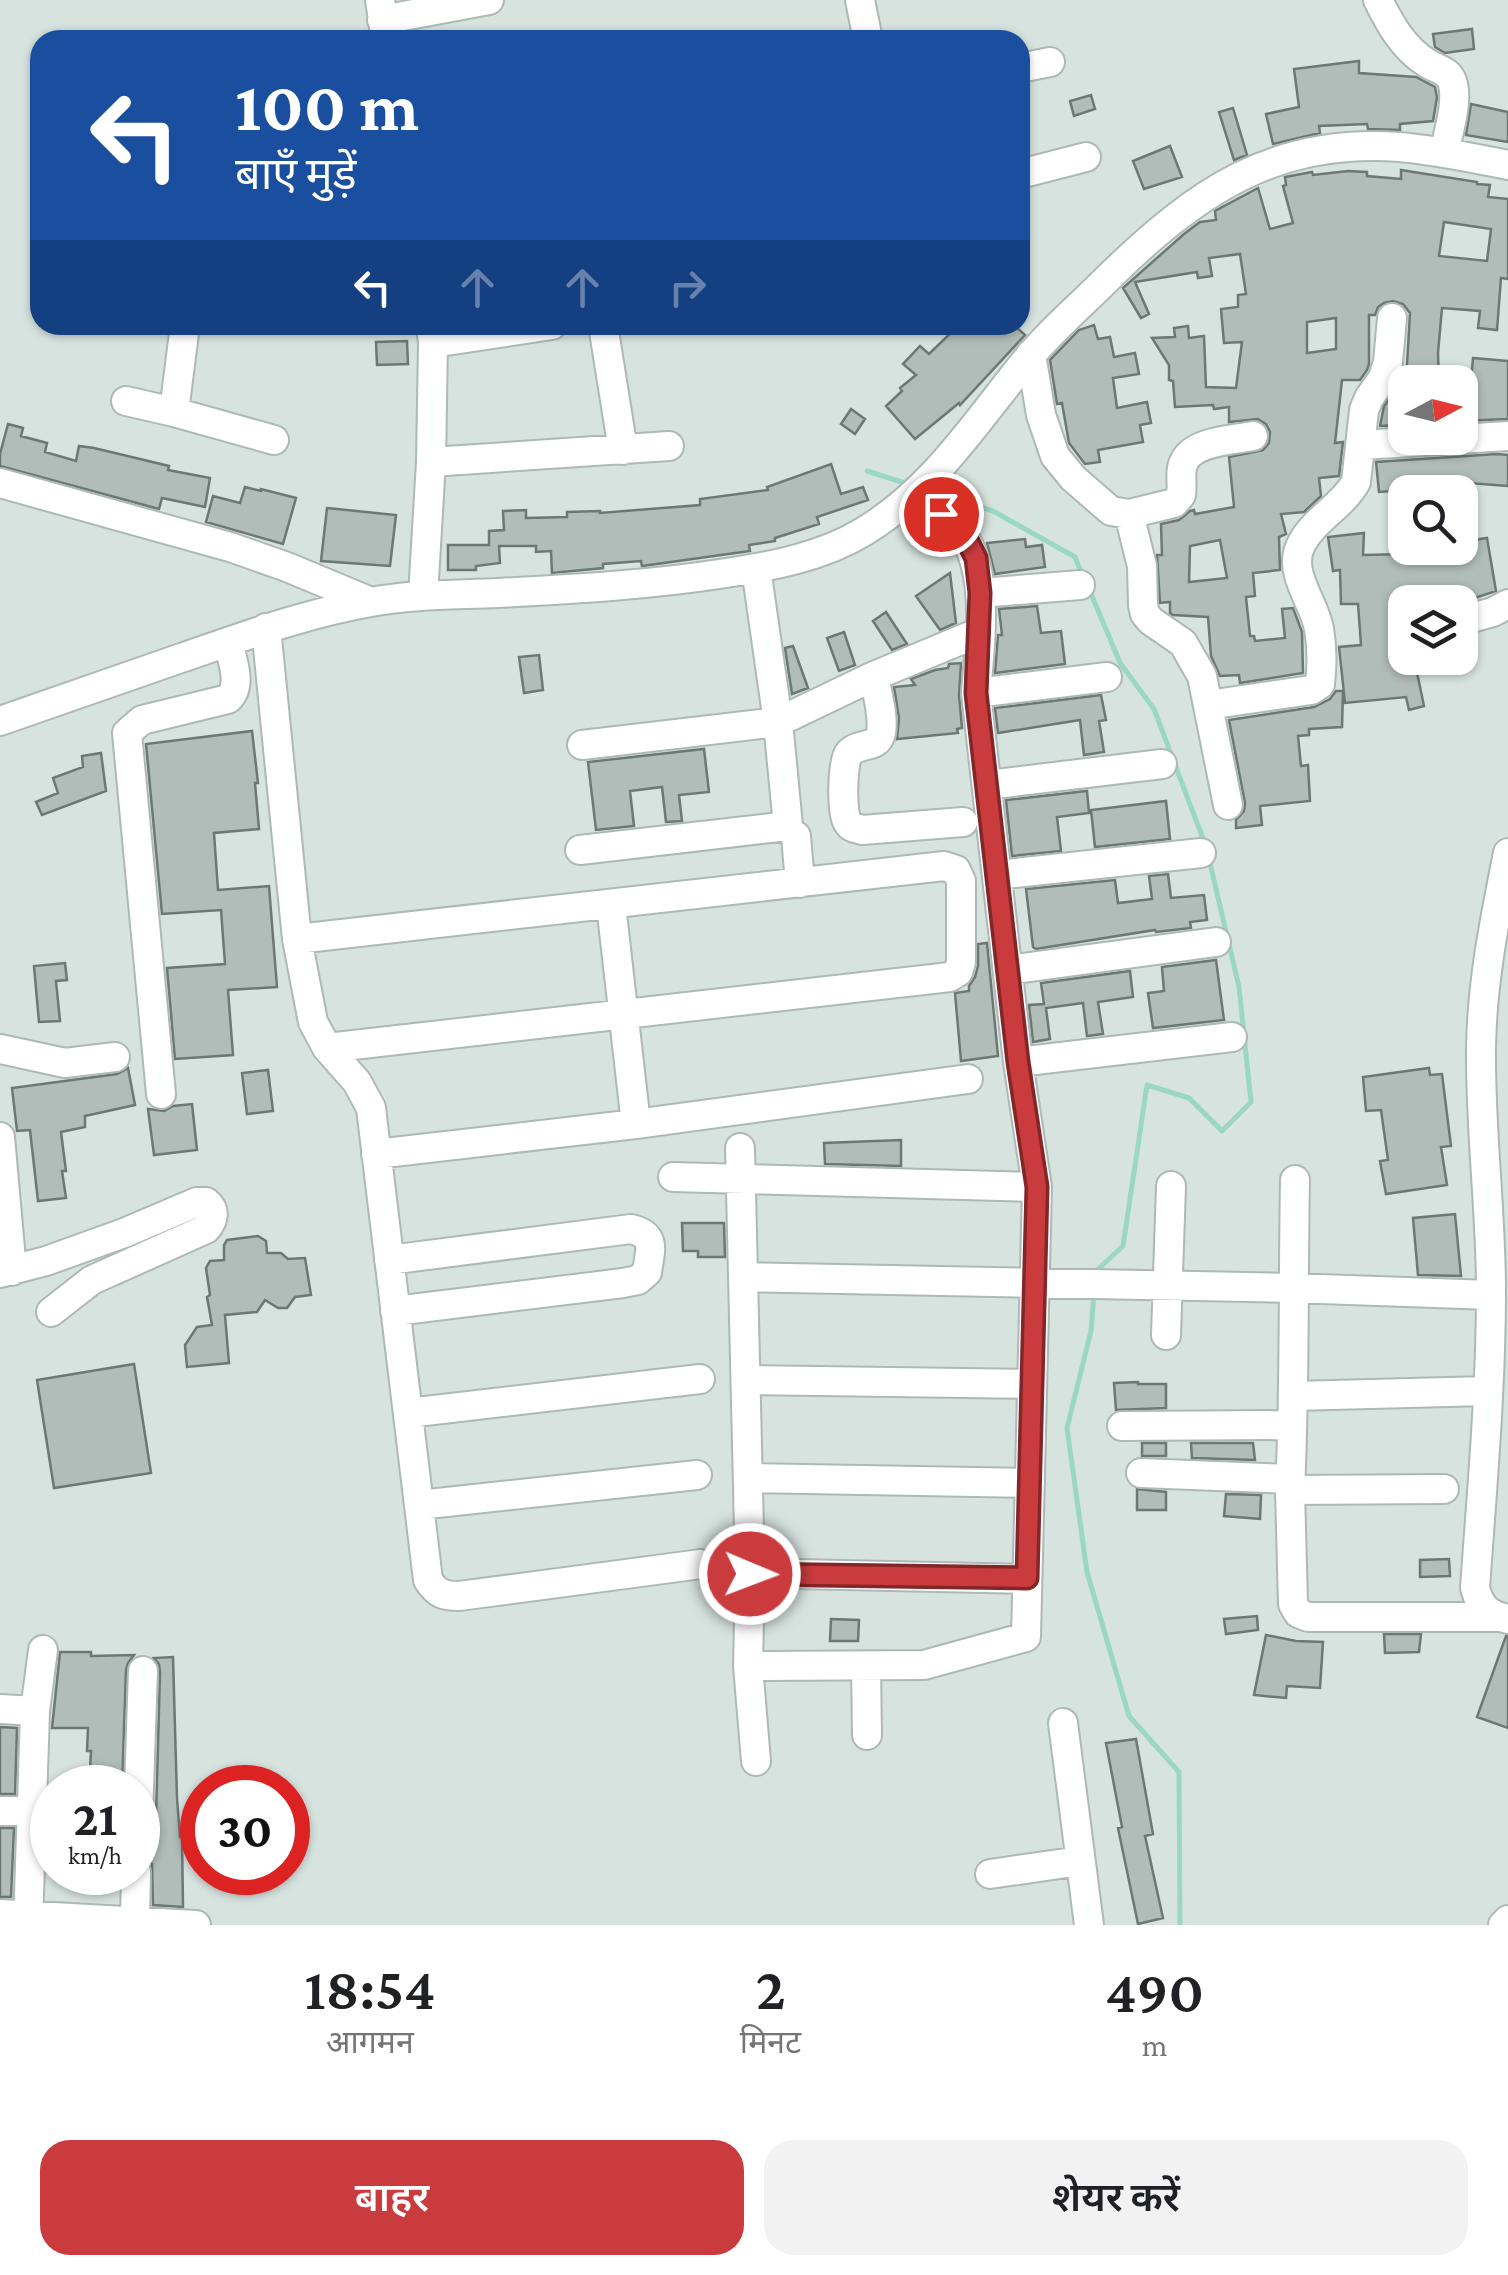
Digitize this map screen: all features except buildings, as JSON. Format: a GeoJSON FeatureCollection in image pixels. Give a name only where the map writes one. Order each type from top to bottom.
{"type":"FeatureCollection","features":[{"type":"Feature","properties":{"kind":"street"},"geometry":{"type":"LineString","coordinates":[[383,20],[489,0]]}},
{"type":"Feature","properties":{"kind":"street"},"geometry":{"type":"LineString","coordinates":[[860,0],[866,30]]}},
{"type":"Feature","properties":{"kind":"street"},"geometry":{"type":"LineString","coordinates":[[1378,0],[1403,42],[1425,62],[1449,74],[1454,85],[1444,153]]}},
{"type":"Feature","properties":{"kind":"street"},"geometry":{"type":"LineString","coordinates":[[1030,66],[1050,62]]}},
{"type":"Feature","properties":{"kind":"street"},"geometry":{"type":"LineString","coordinates":[[0,721],[266,628],[371,602],[662,584],[756,568],[828,549],[860,534],[910,499],[937,472],[1030,354],[1153,234],[1185,209],[1240,176],[1279,158],[1310,152],[1396,147],[1508,165]]}},
{"type":"Feature","properties":{"kind":"street"},"geometry":{"type":"LineString","coordinates":[[1030,172],[1086,157]]}},
{"type":"Feature","properties":{"kind":"street"},"geometry":{"type":"LineString","coordinates":[[1208,705],[1312,690],[1320,684],[1320,630],[1304,590],[1298,553],[1309,533],[1351,491],[1358,470],[1364,410],[1388,362],[1392,318]]}},
{"type":"Feature","properties":{"kind":"street"},"geometry":{"type":"LineString","coordinates":[[174,412],[185,335]]}},
{"type":"Feature","properties":{"kind":"street"},"geometry":{"type":"LineString","coordinates":[[422,596],[431,462],[432,335]]}},
{"type":"Feature","properties":{"kind":"street"},"geometry":{"type":"LineString","coordinates":[[606,335],[623,450]]}},
{"type":"Feature","properties":{"kind":"street"},"geometry":{"type":"LineString","coordinates":[[1030,354],[1041,415],[1055,456],[1110,511],[1129,514],[1174,504],[1183,488],[1182,466],[1194,450],[1253,436]]}},
{"type":"Feature","properties":{"kind":"street"},"geometry":{"type":"LineString","coordinates":[[126,401],[274,440]]}},
{"type":"Feature","properties":{"kind":"street"},"geometry":{"type":"LineString","coordinates":[[1361,445],[1508,436]]}},
{"type":"Feature","properties":{"kind":"street"},"geometry":{"type":"LineString","coordinates":[[431,462],[669,446]]}},
{"type":"Feature","properties":{"kind":"street"},"geometry":{"type":"LineString","coordinates":[[0,482],[230,547],[288,566],[371,602]]}},
{"type":"Feature","properties":{"kind":"street"},"geometry":{"type":"LineString","coordinates":[[748,1666],[924,1665],[1026,1637],[1037,1187],[1018,1062],[976,693],[980,593],[976,558],[963,532],[941,514],[910,499]]}},
{"type":"Feature","properties":{"kind":"street"},"geometry":{"type":"LineString","coordinates":[[1129,514],[1139,544],[1145,614],[1182,643],[1202,676],[1228,806]]}},
{"type":"Feature","properties":{"kind":"street"},"geometry":{"type":"LineString","coordinates":[[580,850],[788,826],[756,568]]}},
{"type":"Feature","properties":{"kind":"street"},"geometry":{"type":"LineString","coordinates":[[980,593],[1080,586]]}},
{"type":"Feature","properties":{"kind":"street"},"geometry":{"type":"LineString","coordinates":[[1478,616],[1508,606]]}},
{"type":"Feature","properties":{"kind":"street"},"geometry":{"type":"LineString","coordinates":[[266,628],[297,939],[314,1022],[327,1048],[357,1082],[371,1108],[428,1580],[436,1592],[446,1596],[701,1564]]}},
{"type":"Feature","properties":{"kind":"street"},"geometry":{"type":"LineString","coordinates":[[582,745],[778,722],[980,632]]}},
{"type":"Feature","properties":{"kind":"street"},"geometry":{"type":"LineString","coordinates":[[160,1094],[127,733],[142,720],[228,699],[236,684],[228,642]]}},
{"type":"Feature","properties":{"kind":"street"},"geometry":{"type":"LineString","coordinates":[[874,676],[880,737],[846,755],[844,820],[862,830],[963,822]]}},
{"type":"Feature","properties":{"kind":"street"},"geometry":{"type":"LineString","coordinates":[[976,693],[1107,677]]}},
{"type":"Feature","properties":{"kind":"street"},"geometry":{"type":"LineString","coordinates":[[987,785],[1162,764]]}},
{"type":"Feature","properties":{"kind":"street"},"geometry":{"type":"LineString","coordinates":[[796,836],[800,883]]}},
{"type":"Feature","properties":{"kind":"street"},"geometry":{"type":"LineString","coordinates":[[998,874],[1201,853]]}},
{"type":"Feature","properties":{"kind":"street"},"geometry":{"type":"LineString","coordinates":[[1502,1618],[1486,1611],[1475,1588],[1491,1295],[1482,1020],[1485,973],[1508,853]]}},
{"type":"Feature","properties":{"kind":"street"},"geometry":{"type":"LineString","coordinates":[[297,939],[944,866],[956,870],[961,881],[961,962],[958,972],[950,977],[327,1048]]}},
{"type":"Feature","properties":{"kind":"street"},"geometry":{"type":"LineString","coordinates":[[611,905],[636,1124]]}},
{"type":"Feature","properties":{"kind":"street"},"geometry":{"type":"LineString","coordinates":[[1008,970],[1216,942]]}},
{"type":"Feature","properties":{"kind":"street"},"geometry":{"type":"LineString","coordinates":[[1018,1062],[1232,1037]]}},
{"type":"Feature","properties":{"kind":"street"},"geometry":{"type":"LineString","coordinates":[[0,1048],[66,1062],[115,1057]]}},
{"type":"Feature","properties":{"kind":"street"},"geometry":{"type":"LineString","coordinates":[[376,1154],[968,1079]]}},
{"type":"Feature","properties":{"kind":"street"},"geometry":{"type":"LineString","coordinates":[[0,1137],[6,1272],[124,1232],[197,1202],[211,1206],[212,1223],[206,1229],[92,1280],[51,1312]]}},
{"type":"Feature","properties":{"kind":"street"},"geometry":{"type":"LineString","coordinates":[[740,1148],[750,1574],[748,1666],[756,1761]]}},
{"type":"Feature","properties":{"kind":"street"},"geometry":{"type":"LineString","coordinates":[[673,1177],[1037,1187]]}},
{"type":"Feature","properties":{"kind":"street"},"geometry":{"type":"LineString","coordinates":[[1295,1180],[1290,1484],[1293,1604],[1308,1617],[1502,1618]]}},
{"type":"Feature","properties":{"kind":"street"},"geometry":{"type":"LineString","coordinates":[[1166,1335],[1172,1186]]}},
{"type":"Feature","properties":{"kind":"street"},"geometry":{"type":"LineString","coordinates":[[389,1260],[631,1229],[644,1232],[649,1238],[647,1272],[638,1280],[396,1311]]}},
{"type":"Feature","properties":{"kind":"street"},"geometry":{"type":"LineString","coordinates":[[743,1277],[1491,1295]]}},
{"type":"Feature","properties":{"kind":"street"},"geometry":{"type":"LineString","coordinates":[[408,1413],[700,1378]]}},
{"type":"Feature","properties":{"kind":"street"},"geometry":{"type":"LineString","coordinates":[[746,1380],[1032,1384]]}},
{"type":"Feature","properties":{"kind":"street"},"geometry":{"type":"LineString","coordinates":[[1294,1396],[1487,1391]]}},
{"type":"Feature","properties":{"kind":"street"},"geometry":{"type":"LineString","coordinates":[[1122,1426],[1292,1425]]}},
{"type":"Feature","properties":{"kind":"street"},"geometry":{"type":"LineString","coordinates":[[1141,1473],[1290,1484],[1444,1489]]}},
{"type":"Feature","properties":{"kind":"street"},"geometry":{"type":"LineString","coordinates":[[419,1505],[697,1476]]}},
{"type":"Feature","properties":{"kind":"street"},"geometry":{"type":"LineString","coordinates":[[748,1478],[1030,1483]]}},
{"type":"Feature","properties":{"kind":"street"},"geometry":{"type":"LineString","coordinates":[[750,1574],[1027,1578]]}},
{"type":"Feature","properties":{"kind":"street"},"geometry":{"type":"LineString","coordinates":[[34,1765],[43,1650]]}},
{"type":"Feature","properties":{"kind":"street"},"geometry":{"type":"LineString","coordinates":[[866,1666],[867,1735]]}},
{"type":"Feature","properties":{"kind":"street"},"geometry":{"type":"LineString","coordinates":[[140,1765],[143,1671]]}},
{"type":"Feature","properties":{"kind":"street"},"geometry":{"type":"LineString","coordinates":[[0,1710],[36,1711]]}},
{"type":"Feature","properties":{"kind":"street"},"geometry":{"type":"LineString","coordinates":[[1063,1724],[1089,1925]]}},
{"type":"Feature","properties":{"kind":"street"},"geometry":{"type":"LineString","coordinates":[[0,1811],[30,1811]]}},
{"type":"Feature","properties":{"kind":"street"},"geometry":{"type":"LineString","coordinates":[[30,1826],[18,1918],[196,1925]]}},
{"type":"Feature","properties":{"kind":"street"},"geometry":{"type":"LineString","coordinates":[[990,1874],[1080,1861]]}},
{"type":"Feature","properties":{"kind":"street"},"geometry":{"type":"LineString","coordinates":[[135,1920],[136,1895]]}},
{"type":"Feature","properties":{"kind":"waterway"},"geometry":{"type":"LineString","coordinates":[[867,471],[908,484]]}},
{"type":"Feature","properties":{"kind":"waterway"},"geometry":{"type":"LineString","coordinates":[[932,492],[993,511],[1075,557],[1083,577]]}},
{"type":"Feature","properties":{"kind":"waterway"},"geometry":{"type":"LineString","coordinates":[[1090,591],[1120,663],[1154,709],[1205,844]]}},
{"type":"Feature","properties":{"kind":"waterway"},"geometry":{"type":"LineString","coordinates":[[1095,1277],[1095,1272],[1123,1246],[1147,1085],[1189,1098],[1222,1131],[1251,1102],[1239,987],[1209,859]]}},
{"type":"Feature","properties":{"kind":"waterway"},"geometry":{"type":"LineString","coordinates":[[1094,1293],[1091,1331],[1067,1428],[1087,1572],[1129,1716],[1179,1772],[1180,1925]]}},
{"type":"Feature","properties":{"kind":"route"},"geometry":{"type":"LineString","coordinates":[[750,1574],[1027,1578],[1037,1187],[1018,1062],[976,693],[980,632],[976,558],[963,532],[941,514]]}}]}
